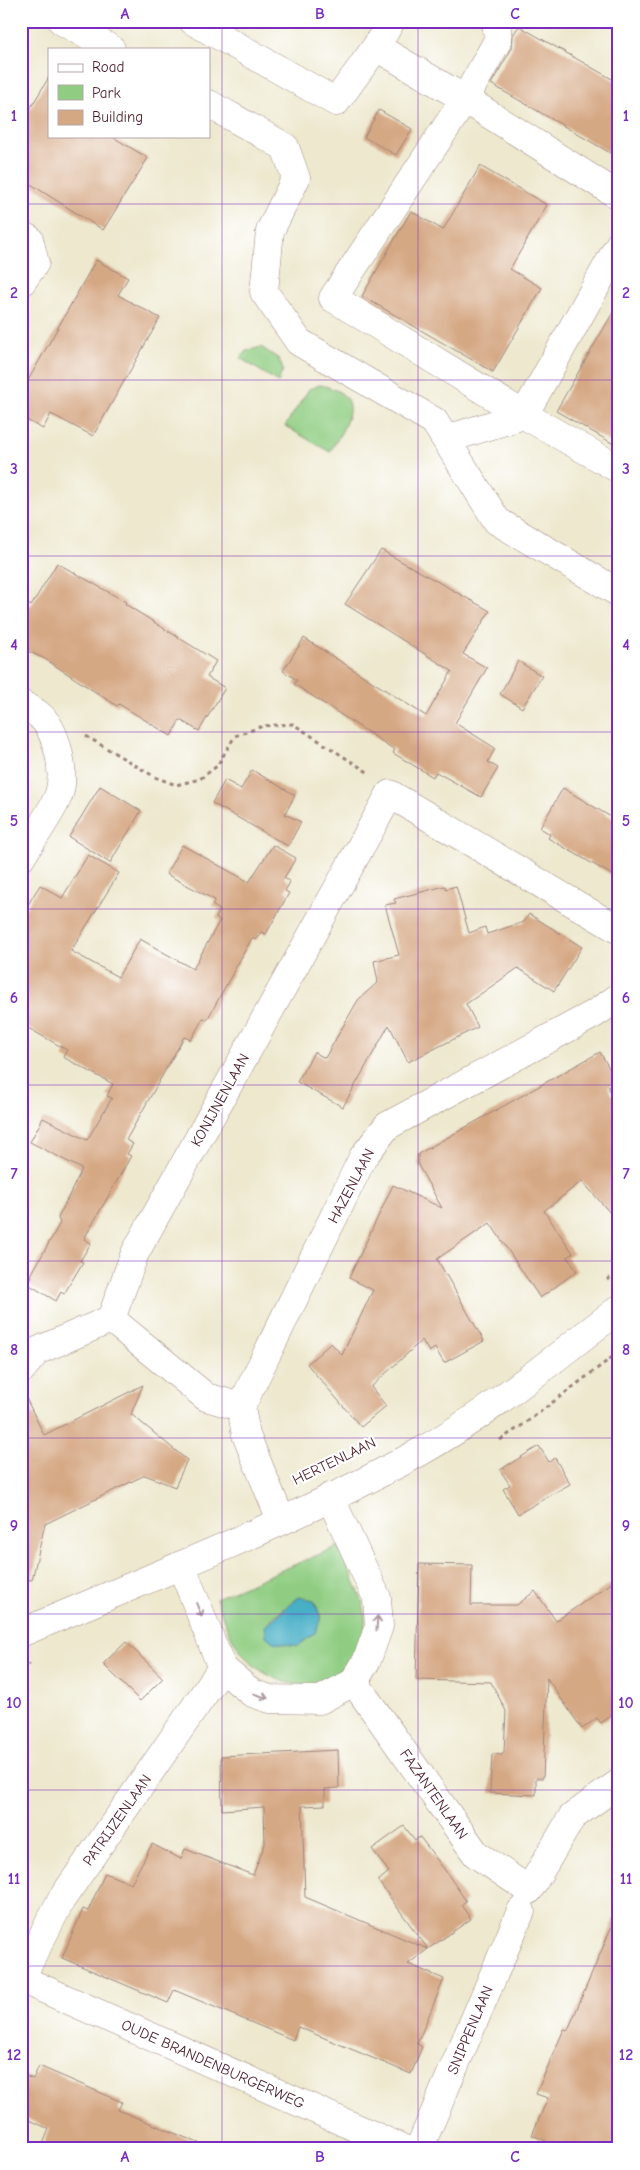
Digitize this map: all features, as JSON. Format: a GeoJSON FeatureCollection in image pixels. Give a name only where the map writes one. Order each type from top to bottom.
{"type":"FeatureCollection","features":[{"type":"Feature","properties":{"kind":"street"},"geometry":{"type":"LineString","coordinates":[[62,21],[109,48]]}},
{"type":"Feature","properties":{"kind":"street"},"geometry":{"type":"LineString","coordinates":[[193,21],[336,102],[376,47],[391,21]]}},
{"type":"Feature","properties":{"kind":"street"},"geometry":{"type":"LineString","coordinates":[[496,21],[498,40],[465,99],[333,298],[524,415],[619,469]]}},
{"type":"Feature","properties":{"kind":"street"},"geometry":{"type":"LineString","coordinates":[[376,47],[465,99],[619,196]]}},
{"type":"Feature","properties":{"kind":"street"},"geometry":{"type":"LineString","coordinates":[[210,105],[285,146],[296,178],[270,232],[264,292],[299,342],[434,421],[447,439],[497,522],[619,593]]}},
{"type":"Feature","properties":{"kind":"street"},"geometry":{"type":"LineString","coordinates":[[21,235],[28,239],[35,262],[21,283]]}},
{"type":"Feature","properties":{"kind":"street"},"geometry":{"type":"LineString","coordinates":[[447,439],[524,415],[619,245]]}},
{"type":"Feature","properties":{"kind":"street"},"geometry":{"type":"LineString","coordinates":[[21,704],[40,715],[52,734],[60,753],[61,774],[58,794],[21,858]]}},
{"type":"Feature","properties":{"kind":"street"},"geometry":{"type":"LineString","coordinates":[[390,794],[619,930]]}},
{"type":"Feature","properties":{"kind":"street","name":"KONIJNENLAAN"},"geometry":{"type":"LineString","coordinates":[[110,1319],[136,1253],[390,794]]}},
{"type":"Feature","properties":{"kind":"street","name":"HAZENLAAN"},"geometry":{"type":"LineString","coordinates":[[242,1407],[363,1157],[387,1126],[594,1014],[619,997]]}},
{"type":"Feature","properties":{"kind":"street","name":"HERTENLAAN"},"geometry":{"type":"LineString","coordinates":[[21,1633],[281,1520],[420,1451],[485,1411],[619,1309]]}},
{"type":"Feature","properties":{"kind":"street"},"geometry":{"type":"LineString","coordinates":[[21,1370],[37,1351],[110,1319],[206,1397],[242,1407],[246,1435],[281,1520]]}},
{"type":"Feature","properties":{"kind":"street"},"geometry":{"type":"LineString","coordinates":[[181,1565],[222,1668],[252,1693],[270,1699],[320,1700],[354,1682],[367,1660],[379,1626],[377,1598],[330,1497]]}},
{"type":"Feature","properties":{"kind":"street","name":"PATRIJZENLAAN"},"geometry":{"type":"LineString","coordinates":[[21,1978],[61,1900],[222,1668]]}},
{"type":"Feature","properties":{"kind":"street","name":"FAZANTENLAAN"},"geometry":{"type":"LineString","coordinates":[[354,1682],[476,1854],[525,1901]]}},
{"type":"Feature","properties":{"kind":"street","name":"SNIPPENLAAN"},"geometry":{"type":"LineString","coordinates":[[419,2149],[525,1901],[572,1816],[619,1783]]}},
{"type":"Feature","properties":{"kind":"street","name":"OUDE BRANDENBURGERWEG"},"geometry":{"type":"LineString","coordinates":[[21,1978],[404,2149]]}},
{"type":"Feature","properties":{"kind":"path"},"geometry":{"type":"LineString","coordinates":[[21,482],[28,502],[28,529],[21,543]]}},
{"type":"Feature","properties":{"kind":"path"},"geometry":{"type":"LineString","coordinates":[[84,735],[155,777],[176,785],[200,779],[217,766],[235,736],[263,726],[292,724],[371,774],[390,794]]}},
{"type":"Feature","properties":{"kind":"path"},"geometry":{"type":"LineString","coordinates":[[603,1283],[619,1271]]}},
{"type":"Feature","properties":{"kind":"green space"},"geometry":{"type":"Polygon","coordinates":[[[261,347],[279,359],[283,370],[278,382],[240,358],[246,351],[261,347]]]}},
{"type":"Feature","properties":{"kind":"green space"},"geometry":{"type":"Polygon","coordinates":[[[320,385],[335,390],[344,396],[348,403],[347,421],[330,452],[285,426],[309,389],[320,385]]]}},
{"type":"Feature","properties":{"kind":"green space"},"geometry":{"type":"Polygon","coordinates":[[[339,1546],[364,1607],[364,1634],[352,1664],[337,1679],[316,1685],[292,1684],[259,1669],[242,1653],[230,1634],[216,1598],[339,1546]],[[299,1597],[271,1619],[273,1642],[298,1646],[321,1618],[314,1600],[299,1597]]]}},
{"type":"Feature","properties":{"kind":"water"},"geometry":{"type":"Polygon","coordinates":[[[299,1597],[314,1600],[321,1618],[315,1633],[298,1646],[273,1642],[266,1636],[265,1626],[299,1597]]]}},
{"type":"Feature","properties":{"kind":"building"},"geometry":{"type":"Polygon","coordinates":[[[519,26],[619,83],[619,158],[491,84],[512,48],[513,35],[519,26]]]}},
{"type":"Feature","properties":{"kind":"building"},"geometry":{"type":"Polygon","coordinates":[[[48,79],[48,138],[114,138],[148,158],[103,230],[21,178],[21,124],[48,79]]]}},
{"type":"Feature","properties":{"kind":"building"},"geometry":{"type":"Polygon","coordinates":[[[379,110],[412,129],[396,155],[364,137],[379,110]]]}},
{"type":"Feature","properties":{"kind":"building"},"geometry":{"type":"Polygon","coordinates":[[[480,166],[547,205],[510,269],[542,288],[493,372],[362,296],[411,211],[443,230],[480,166]]]}},
{"type":"Feature","properties":{"kind":"building"},"geometry":{"type":"Polygon","coordinates":[[[96,260],[128,278],[118,295],[160,318],[93,436],[51,414],[43,429],[21,417],[21,393],[96,260]]]}},
{"type":"Feature","properties":{"kind":"building"},"geometry":{"type":"Polygon","coordinates":[[[619,302],[619,447],[556,411],[619,302]]]}},
{"type":"Feature","properties":{"kind":"building"},"geometry":{"type":"Polygon","coordinates":[[[381,550],[490,611],[463,654],[487,668],[455,723],[495,748],[488,762],[498,768],[481,797],[436,772],[433,777],[393,753],[395,750],[294,684],[297,680],[283,671],[304,638],[426,716],[452,671],[345,604],[381,550]]]}},
{"type":"Feature","properties":{"kind":"building"},"geometry":{"type":"Polygon","coordinates":[[[57,563],[126,602],[125,604],[216,661],[207,677],[225,688],[199,731],[180,720],[171,736],[119,704],[117,706],[45,659],[21,648],[21,600],[31,606],[57,563]]]}},
{"type":"Feature","properties":{"kind":"building"},"geometry":{"type":"Polygon","coordinates":[[[518,661],[542,676],[522,708],[500,694],[518,661]]]}},
{"type":"Feature","properties":{"kind":"building"},"geometry":{"type":"Polygon","coordinates":[[[252,770],[295,795],[285,814],[301,822],[288,846],[212,803],[225,780],[241,789],[252,770]]]}},
{"type":"Feature","properties":{"kind":"building"},"geometry":{"type":"Polygon","coordinates":[[[100,786],[141,811],[110,863],[69,837],[100,786]]]}},
{"type":"Feature","properties":{"kind":"building"},"geometry":{"type":"Polygon","coordinates":[[[563,788],[619,822],[619,879],[548,838],[550,834],[540,828],[563,788]]]}},
{"type":"Feature","properties":{"kind":"building"},"geometry":{"type":"Polygon","coordinates":[[[182,845],[249,882],[273,845],[296,858],[284,878],[290,882],[285,891],[289,893],[266,934],[261,932],[256,940],[252,938],[207,1020],[203,1018],[191,1040],[184,1037],[126,1140],[133,1144],[127,1154],[131,1156],[84,1239],[91,1243],[80,1261],[83,1262],[64,1294],[61,1292],[56,1301],[28,1284],[31,1275],[60,1223],[58,1218],[82,1169],[30,1142],[43,1118],[87,1140],[112,1098],[107,1096],[113,1084],[63,1057],[67,1050],[21,1024],[21,916],[40,885],[62,898],[88,855],[119,873],[71,951],[118,977],[140,939],[193,969],[220,920],[216,918],[220,910],[212,905],[215,900],[166,874],[182,845]]]}},
{"type":"Feature","properties":{"kind":"building"},"geometry":{"type":"Polygon","coordinates":[[[445,886],[446,889],[456,886],[469,933],[485,927],[487,934],[524,922],[529,914],[582,947],[554,991],[518,968],[466,1004],[478,1027],[408,1062],[389,1025],[343,1107],[297,1082],[314,1052],[325,1058],[358,1000],[378,982],[374,961],[399,955],[385,905],[396,903],[394,899],[445,886]]]}},
{"type":"Feature","properties":{"kind":"building"},"geometry":{"type":"Polygon","coordinates":[[[600,1052],[617,1082],[608,1087],[619,1107],[619,1223],[582,1181],[544,1211],[573,1253],[567,1257],[577,1271],[540,1298],[490,1223],[437,1259],[484,1341],[444,1363],[435,1348],[429,1352],[422,1340],[371,1387],[386,1406],[361,1427],[307,1364],[331,1343],[342,1355],[373,1290],[349,1278],[393,1185],[442,1208],[418,1165],[418,1154],[600,1052]]]}},
{"type":"Feature","properties":{"kind":"building"},"geometry":{"type":"Polygon","coordinates":[[[143,1385],[131,1414],[187,1460],[175,1487],[145,1475],[45,1524],[32,1580],[21,1579],[21,1388],[44,1435],[143,1385]]]}},
{"type":"Feature","properties":{"kind":"building"},"geometry":{"type":"Polygon","coordinates":[[[539,1446],[549,1462],[555,1458],[570,1484],[518,1514],[503,1489],[510,1485],[500,1470],[539,1446]]]}},
{"type":"Feature","properties":{"kind":"building"},"geometry":{"type":"Polygon","coordinates":[[[419,1564],[472,1565],[471,1605],[517,1605],[535,1591],[556,1621],[619,1578],[619,1710],[601,1723],[597,1718],[582,1729],[547,1678],[543,1778],[536,1778],[536,1795],[490,1793],[492,1754],[502,1755],[504,1752],[506,1711],[491,1682],[416,1680],[419,1564]]]}},
{"type":"Feature","properties":{"kind":"building"},"geometry":{"type":"Polygon","coordinates":[[[126,1642],[163,1678],[140,1701],[103,1664],[126,1642]]]}},
{"type":"Feature","properties":{"kind":"building"},"geometry":{"type":"Polygon","coordinates":[[[338,1750],[339,1788],[325,1789],[325,1805],[302,1806],[305,1897],[428,1949],[408,1964],[444,1979],[417,2044],[422,2047],[411,2074],[298,2027],[293,2040],[174,1990],[168,2003],[62,1958],[83,1909],[88,1911],[105,1873],[131,1884],[152,1844],[181,1859],[185,1849],[253,1875],[265,1844],[264,1807],[222,1810],[221,1756],[338,1750]]]}},
{"type":"Feature","properties":{"kind":"building"},"geometry":{"type":"Polygon","coordinates":[[[404,1826],[415,1840],[420,1837],[447,1873],[466,1901],[461,1905],[471,1919],[428,1949],[378,1881],[389,1872],[372,1849],[404,1826]]]}},
{"type":"Feature","properties":{"kind":"building"},"geometry":{"type":"Polygon","coordinates":[[[619,1909],[619,2139],[614,2149],[564,2149],[532,2135],[548,2098],[536,2094],[564,2029],[568,2030],[619,1909]]]}},
{"type":"Feature","properties":{"kind":"building"},"geometry":{"type":"Polygon","coordinates":[[[39,2066],[122,2102],[118,2110],[213,2149],[41,2149],[49,2129],[21,2116],[21,2074],[33,2079],[39,2066]]]}}]}
